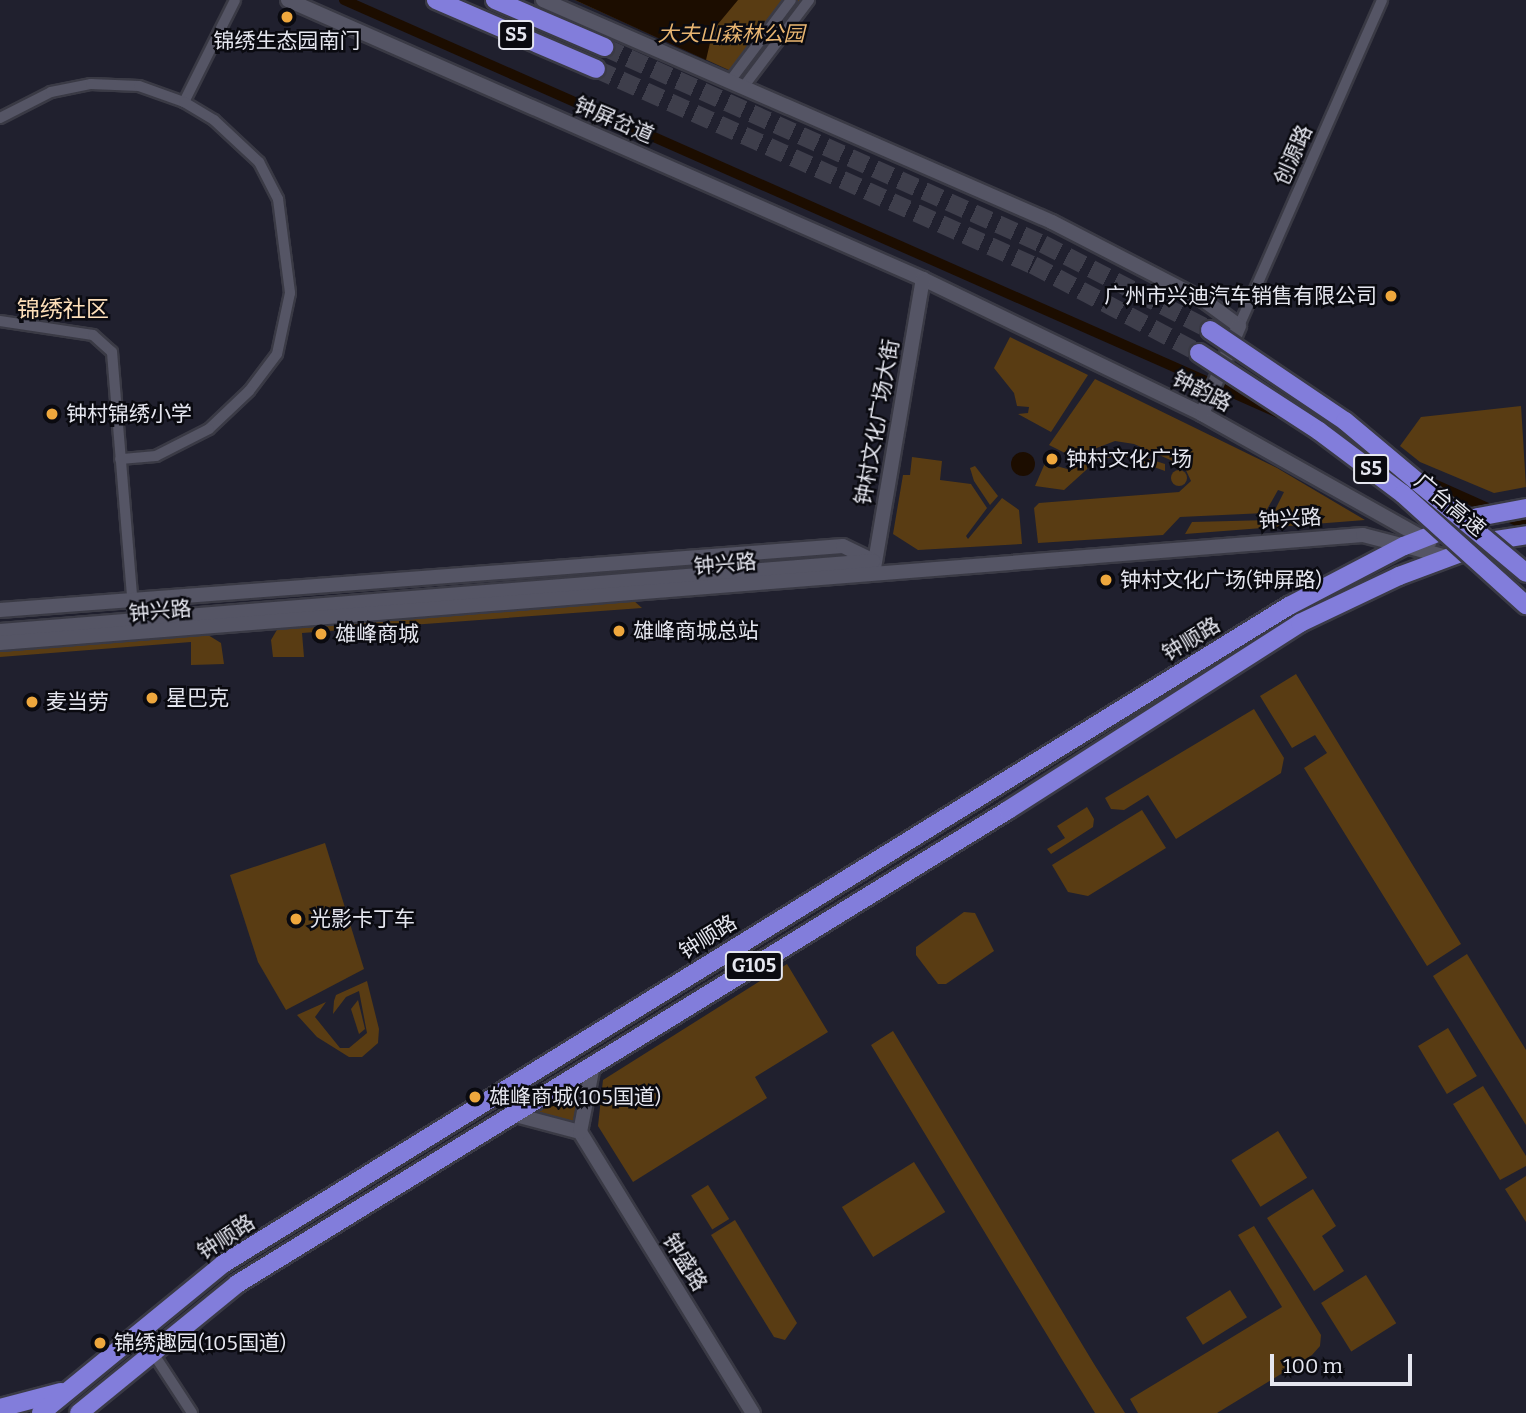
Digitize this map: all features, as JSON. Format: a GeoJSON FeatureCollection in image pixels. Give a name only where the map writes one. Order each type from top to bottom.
{"type":"FeatureCollection","features":[{"type":"Feature","properties":{"kind":"highway","name":"S5"},"geometry":{"type":"LineString","coordinates":[[436,0],[596,69]]}},
{"type":"Feature","properties":{"kind":"highway","name":"S5"},"geometry":{"type":"LineString","coordinates":[[495,0],[604,47]]}},
{"type":"Feature","properties":{"kind":"highway","name":"广台高速"},"geometry":{"type":"LineString","coordinates":[[1210,330],[1345,421],[1526,573]]}},
{"type":"Feature","properties":{"kind":"highway","name":"广台高速"},"geometry":{"type":"LineString","coordinates":[[1199,353],[1319,431],[1403,494],[1526,605]]}},
{"type":"Feature","properties":{"kind":"highway","name":"G105"},"geometry":{"type":"LineString","coordinates":[[1424,538],[1478,517],[1526,508]]}},
{"type":"Feature","properties":{"kind":"highway"},"geometry":{"type":"LineString","coordinates":[[1444,530],[1441,547],[1451,558],[1477,567],[1526,616]]}},
{"type":"Feature","properties":{"kind":"highway","name":"G105"},"geometry":{"type":"LineString","coordinates":[[79,1413],[151,1350],[237,1284],[1119,741],[1300,623],[1356,594],[1451,558],[1526,535]]}},
{"type":"Feature","properties":{"kind":"highway","name":"钟顺路"},"geometry":{"type":"LineString","coordinates":[[41,1413],[223,1264],[1289,606],[1424,538]]}},
{"type":"Feature","properties":{"kind":"highway"},"geometry":{"type":"LineString","coordinates":[[1106,718],[1119,741]]}},
{"type":"Feature","properties":{"kind":"highway"},"geometry":{"type":"LineString","coordinates":[[0,1408],[65,1391]]}},
{"type":"Feature","properties":{"kind":"main road","name":"钟屏岔道"},"geometry":{"type":"LineString","coordinates":[[288,0],[923,279]]}},
{"type":"Feature","properties":{"kind":"main road"},"geometry":{"type":"LineString","coordinates":[[543,0],[1052,222],[1205,301],[1239,326],[1204,408]]}},
{"type":"Feature","properties":{"kind":"main road","name":"钟韵路"},"geometry":{"type":"LineString","coordinates":[[923,279],[1204,408],[1424,538],[1451,558]]}},
{"type":"Feature","properties":{"kind":"main road","name":"钟村文化广场大街"},"geometry":{"type":"LineString","coordinates":[[874,566],[923,279]]}},
{"type":"Feature","properties":{"kind":"main road","name":"钟兴路"},"geometry":{"type":"LineString","coordinates":[[0,631],[874,566],[1363,535],[1451,558]]}},
{"type":"Feature","properties":{"kind":"main road"},"geometry":{"type":"LineString","coordinates":[[0,610],[843,546],[874,566]]}},
{"type":"Feature","properties":{"kind":"main road","name":"钟兴路"},"geometry":{"type":"LineString","coordinates":[[0,643],[874,566]]}},
{"type":"Feature","properties":{"kind":"main road"},"geometry":{"type":"LineString","coordinates":[[512,1114],[580,1132],[593,1066]]}},
{"type":"Feature","properties":{"kind":"main road","name":"钟盛路"},"geometry":{"type":"LineString","coordinates":[[580,1132],[753,1413]]}},
{"type":"Feature","properties":{"kind":"street"},"geometry":{"type":"LineString","coordinates":[[184,102],[235,0]]}},
{"type":"Feature","properties":{"kind":"street"},"geometry":{"type":"LineString","coordinates":[[737,83],[791,0]]}},
{"type":"Feature","properties":{"kind":"street"},"geometry":{"type":"LineString","coordinates":[[737,83],[809,0]]}},
{"type":"Feature","properties":{"kind":"street","name":"创源路"},"geometry":{"type":"LineString","coordinates":[[1239,326],[1382,0]]}},
{"type":"Feature","properties":{"kind":"street"},"geometry":{"type":"LineString","coordinates":[[0,118],[33,98],[91,84],[139,86],[184,102],[240,142],[270,180],[289,269],[285,334],[267,370],[209,429],[156,456],[120,459]]}},
{"type":"Feature","properties":{"kind":"street"},"geometry":{"type":"LineString","coordinates":[[0,321],[93,335],[112,352],[134,622]]}},
{"type":"Feature","properties":{"kind":"street"},"geometry":{"type":"LineString","coordinates":[[151,1350],[192,1413]]}},
{"type":"Feature","properties":{"kind":"green space","name":"大夫山森林公园"},"geometry":{"type":"Polygon","coordinates":[[[575,0],[801,0],[742,76],[575,0]]]}},
{"type":"Feature","properties":{"kind":"green space"},"geometry":{"type":"Polygon","coordinates":[[[1010,337],[1088,375],[1051,432],[1018,414],[1028,413],[1029,407],[1017,406],[1014,393],[994,368],[1010,337]]]}},
{"type":"Feature","properties":{"kind":"green space"},"geometry":{"type":"Polygon","coordinates":[[[1095,379],[1277,468],[1365,520],[1185,534],[1192,522],[1270,520],[1284,492],[1278,490],[1265,513],[1180,517],[1163,535],[1038,543],[1034,508],[1039,503],[1179,492],[1191,481],[1184,466],[1134,444],[1115,441],[1073,457],[1049,445],[1095,379]]]}},
{"type":"Feature","properties":{"kind":"green space"},"geometry":{"type":"Polygon","coordinates":[[[1521,406],[1526,487],[1494,493],[1420,462],[1400,446],[1421,417],[1521,406]]]}},
{"type":"Feature","properties":{"kind":"green space"},"geometry":{"type":"Polygon","coordinates":[[[1113,450],[1114,456],[1095,462],[1064,490],[1035,486],[1045,463],[1071,470],[1113,450]]]}},
{"type":"Feature","properties":{"kind":"green space"},"geometry":{"type":"Polygon","coordinates":[[[1127,452],[1165,464],[1165,471],[1126,457],[1127,452]]]}},
{"type":"Feature","properties":{"kind":"green space"},"geometry":{"type":"Polygon","coordinates":[[[912,457],[942,461],[940,480],[971,484],[987,508],[966,536],[968,539],[1002,498],[1019,510],[1022,544],[918,550],[893,534],[903,475],[910,475],[912,457]]]}},
{"type":"Feature","properties":{"kind":"green space"},"geometry":{"type":"Polygon","coordinates":[[[975,466],[998,496],[990,505],[974,481],[970,468],[975,466]]]}},
{"type":"Feature","properties":{"kind":"green space"},"geometry":{"type":"Polygon","coordinates":[[[1176,470],[1182,470],[1187,478],[1185,484],[1176,486],[1171,481],[1171,475],[1176,470]]]}},
{"type":"Feature","properties":{"kind":"green space"},"geometry":{"type":"Polygon","coordinates":[[[633,600],[642,608],[302,633],[304,657],[273,657],[271,640],[278,628],[633,600]]]}},
{"type":"Feature","properties":{"kind":"green space"},"geometry":{"type":"Polygon","coordinates":[[[208,635],[221,643],[224,664],[191,665],[191,642],[0,657],[0,648],[208,635]]]}},
{"type":"Feature","properties":{"kind":"green space"},"geometry":{"type":"Polygon","coordinates":[[[1296,674],[1461,944],[1427,966],[1304,768],[1327,753],[1315,735],[1292,748],[1260,696],[1296,674]]]}},
{"type":"Feature","properties":{"kind":"green space"},"geometry":{"type":"Polygon","coordinates":[[[1254,709],[1284,758],[1281,773],[1176,839],[1148,795],[1124,810],[1111,809],[1105,798],[1254,709]]]}},
{"type":"Feature","properties":{"kind":"green space"},"geometry":{"type":"Polygon","coordinates":[[[1087,807],[1094,819],[1093,827],[1051,854],[1047,849],[1065,838],[1057,826],[1087,807]]]}},
{"type":"Feature","properties":{"kind":"green space"},"geometry":{"type":"Polygon","coordinates":[[[1142,810],[1166,848],[1088,896],[1068,892],[1052,865],[1142,810]]]}},
{"type":"Feature","properties":{"kind":"green space","name":"光影卡丁车"},"geometry":{"type":"Polygon","coordinates":[[[325,843],[364,969],[286,1010],[258,962],[230,875],[325,843]]]}},
{"type":"Feature","properties":{"kind":"green space"},"geometry":{"type":"Polygon","coordinates":[[[964,912],[975,913],[994,951],[946,984],[938,984],[916,955],[916,947],[964,912]]]}},
{"type":"Feature","properties":{"kind":"green space"},"geometry":{"type":"Polygon","coordinates":[[[1467,954],[1526,1050],[1526,1125],[1433,976],[1467,954]]]}},
{"type":"Feature","properties":{"kind":"green space"},"geometry":{"type":"Polygon","coordinates":[[[787,964],[828,1032],[755,1077],[767,1098],[633,1182],[598,1126],[603,1080],[787,964]]]}},
{"type":"Feature","properties":{"kind":"green space"},"geometry":{"type":"Polygon","coordinates":[[[367,981],[379,1029],[378,1043],[362,1057],[349,1057],[317,1037],[297,1015],[326,1002],[315,1017],[340,1048],[349,1048],[367,1033],[359,991],[346,997],[333,1014],[334,1001],[336,995],[367,981]]]}},
{"type":"Feature","properties":{"kind":"green space"},"geometry":{"type":"Polygon","coordinates":[[[358,1000],[365,1029],[359,1034],[351,1009],[358,1000]]]}},
{"type":"Feature","properties":{"kind":"green space"},"geometry":{"type":"Polygon","coordinates":[[[1448,1028],[1477,1076],[1447,1094],[1418,1046],[1448,1028]]]}},
{"type":"Feature","properties":{"kind":"green space"},"geometry":{"type":"Polygon","coordinates":[[[893,1031],[1125,1413],[1095,1413],[1061,1358],[871,1045],[893,1031]]]}},
{"type":"Feature","properties":{"kind":"green space"},"geometry":{"type":"Polygon","coordinates":[[[584,1083],[574,1125],[534,1115],[584,1083]]]}},
{"type":"Feature","properties":{"kind":"green space"},"geometry":{"type":"Polygon","coordinates":[[[1483,1086],[1526,1156],[1526,1166],[1500,1180],[1453,1104],[1483,1086]]]}},
{"type":"Feature","properties":{"kind":"green space"},"geometry":{"type":"Polygon","coordinates":[[[1278,1131],[1307,1178],[1261,1207],[1231,1160],[1278,1131]]]}},
{"type":"Feature","properties":{"kind":"green space"},"geometry":{"type":"Polygon","coordinates":[[[914,1162],[945,1212],[873,1257],[842,1207],[914,1162]]]}},
{"type":"Feature","properties":{"kind":"green space"},"geometry":{"type":"Polygon","coordinates":[[[1526,1176],[1526,1222],[1505,1189],[1526,1176]]]}},
{"type":"Feature","properties":{"kind":"green space"},"geometry":{"type":"Polygon","coordinates":[[[708,1185],[729,1219],[712,1230],[691,1196],[708,1185]]]}},
{"type":"Feature","properties":{"kind":"green space"},"geometry":{"type":"Polygon","coordinates":[[[1313,1189],[1336,1226],[1322,1236],[1344,1271],[1314,1291],[1267,1218],[1313,1189]]]}},
{"type":"Feature","properties":{"kind":"green space"},"geometry":{"type":"Polygon","coordinates":[[[735,1220],[797,1323],[785,1340],[774,1337],[711,1235],[735,1220]]]}},
{"type":"Feature","properties":{"kind":"green space"},"geometry":{"type":"Polygon","coordinates":[[[1254,1226],[1321,1335],[1320,1346],[1312,1355],[1217,1413],[1138,1413],[1130,1399],[1282,1307],[1238,1235],[1254,1226]]]}},
{"type":"Feature","properties":{"kind":"green space"},"geometry":{"type":"Polygon","coordinates":[[[1366,1275],[1396,1323],[1351,1351],[1321,1303],[1366,1275]]]}},
{"type":"Feature","properties":{"kind":"green space"},"geometry":{"type":"Polygon","coordinates":[[[1230,1290],[1247,1317],[1203,1345],[1186,1318],[1230,1290]]]}},
{"type":"Feature","properties":{"kind":"shaded area"},"geometry":{"type":"Polygon","coordinates":[[[575,0],[738,0],[713,30],[706,60],[575,0]]]}},
{"type":"Feature","properties":{"kind":"shaded area"},"geometry":{"type":"Polygon","coordinates":[[[1023,452],[1031,456],[1035,464],[1031,472],[1023,476],[1015,472],[1011,464],[1015,456],[1023,452]]]}},
{"type":"Feature","properties":{"kind":"waterway"},"geometry":{"type":"LineString","coordinates":[[344,0],[1278,413]]}},
{"type":"Feature","properties":{"kind":"waterway"},"geometry":{"type":"LineString","coordinates":[[1346,444],[1384,461]]}},
{"type":"Feature","properties":{"kind":"waterway"},"geometry":{"type":"LineString","coordinates":[[1423,479],[1526,525]]}},
{"type":"Feature","properties":{"kind":"tunnel"},"geometry":{"type":"LineString","coordinates":[[604,47],[1043,244],[1210,330]]}},
{"type":"Feature","properties":{"kind":"tunnel"},"geometry":{"type":"LineString","coordinates":[[596,69],[1033,265],[1199,353]]}},
{"type":"Feature","properties":{"kind":"place","name":"锦绣生态园南门"},"geometry":{"type":"Point","coordinates":[287,17]}},
{"type":"Feature","properties":{"kind":"place","name":"广州市兴迪汽车销售有限公司"},"geometry":{"type":"Point","coordinates":[1391,296]}},
{"type":"Feature","properties":{"kind":"place","name":"钟村锦绣小学"},"geometry":{"type":"Point","coordinates":[52,414]}},
{"type":"Feature","properties":{"kind":"place","name":"钟村文化广场"},"geometry":{"type":"Point","coordinates":[1052,459]}},
{"type":"Feature","properties":{"kind":"place","name":"钟村文化广场(钟屏路)"},"geometry":{"type":"Point","coordinates":[1106,580]}},
{"type":"Feature","properties":{"kind":"place","name":"雄峰商城总站"},"geometry":{"type":"Point","coordinates":[619,631]}},
{"type":"Feature","properties":{"kind":"place","name":"雄峰商城"},"geometry":{"type":"Point","coordinates":[321,634]}},
{"type":"Feature","properties":{"kind":"place","name":"星巴克"},"geometry":{"type":"Point","coordinates":[152,698]}},
{"type":"Feature","properties":{"kind":"place","name":"麦当劳"},"geometry":{"type":"Point","coordinates":[32,702]}},
{"type":"Feature","properties":{"kind":"place","name":"光影卡丁车"},"geometry":{"type":"Point","coordinates":[296,919]}},
{"type":"Feature","properties":{"kind":"place","name":"雄峰商城(105国道)"},"geometry":{"type":"Point","coordinates":[475,1097]}},
{"type":"Feature","properties":{"kind":"place","name":"锦绣趣园(105国道)"},"geometry":{"type":"Point","coordinates":[100,1343]}},
{"type":"Feature","properties":{"kind":"district","name":"锦绣社区"},"geometry":{"type":"Point","coordinates":[63,309]}}]}
